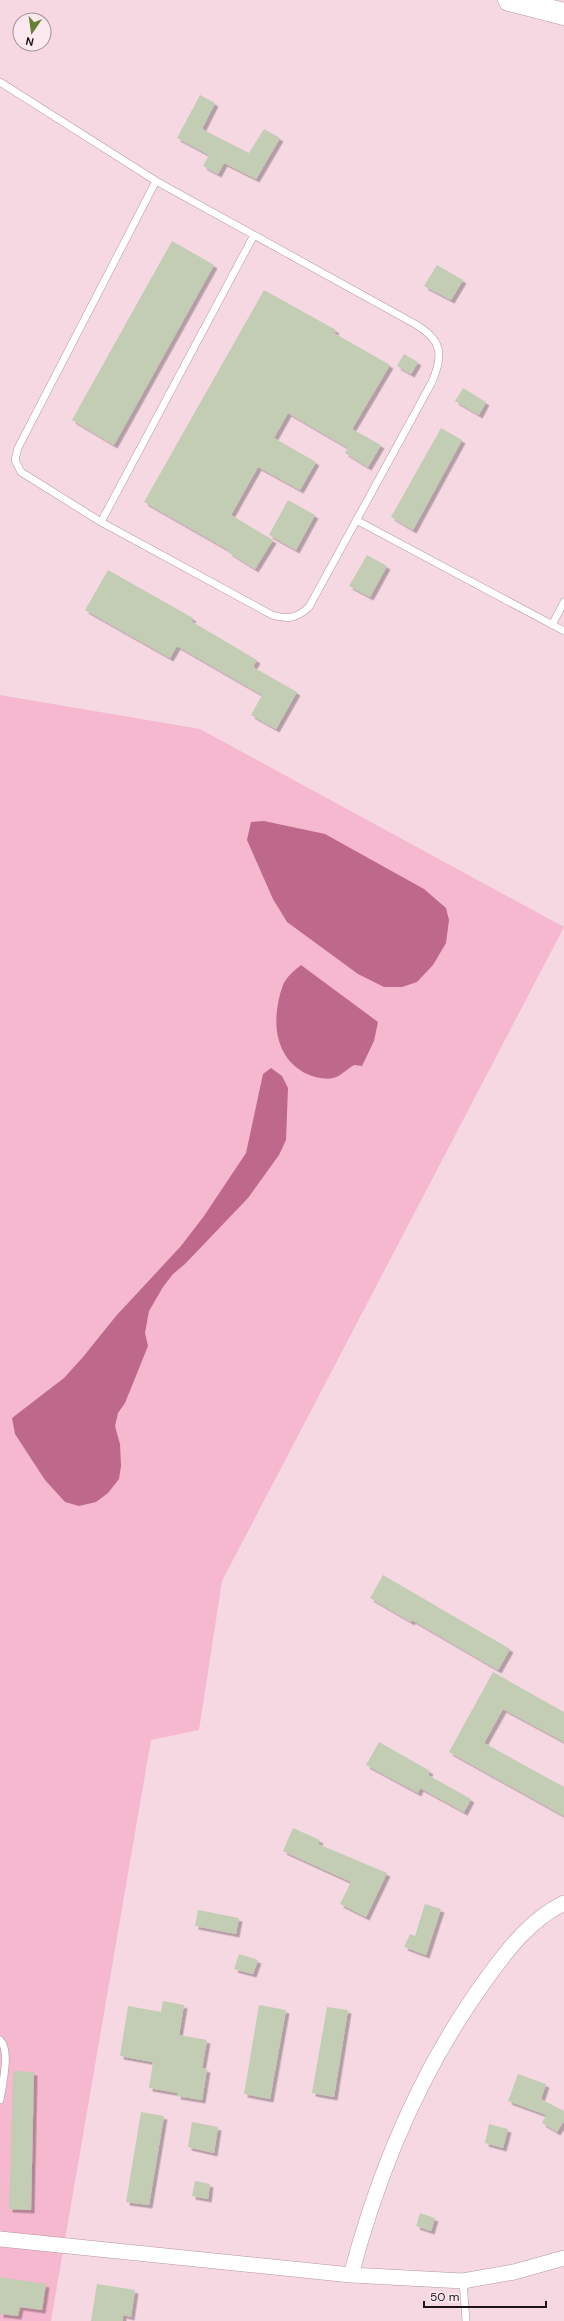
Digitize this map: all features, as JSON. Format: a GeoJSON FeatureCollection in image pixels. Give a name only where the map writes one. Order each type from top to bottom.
{"type":"FeatureCollection","features":[{"type":"Feature","properties":{"kind":"main road"},"geometry":{"type":"LineString","coordinates":[[509,0],[564,14]]}},
{"type":"Feature","properties":{"kind":"street"},"geometry":{"type":"LineString","coordinates":[[351,2275],[363,2231],[392,2147],[427,2072],[467,2004],[509,1947],[532,1925],[564,1903]]}},
{"type":"Feature","properties":{"kind":"street"},"geometry":{"type":"LineString","coordinates":[[0,2239],[351,2275],[463,2281],[514,2272],[564,2258]]}},
{"type":"Feature","properties":{"kind":"lane"},"geometry":{"type":"LineString","coordinates":[[0,82],[156,181],[430,332],[437,342],[440,355],[432,382],[309,607],[293,619],[283,619],[272,615],[101,522],[21,472],[15,460],[18,448],[156,181]]}},
{"type":"Feature","properties":{"kind":"lane"},"geometry":{"type":"LineString","coordinates":[[101,522],[254,235]]}},
{"type":"Feature","properties":{"kind":"lane"},"geometry":{"type":"LineString","coordinates":[[356,520],[564,631]]}},
{"type":"Feature","properties":{"kind":"lane"},"geometry":{"type":"LineString","coordinates":[[552,625],[564,602]]}},
{"type":"Feature","properties":{"kind":"lane"},"geometry":{"type":"LineString","coordinates":[[0,2040],[3,2042],[6,2056],[0,2100]]}},
{"type":"Feature","properties":{"kind":"lane"},"geometry":{"type":"LineString","coordinates":[[463,2281],[466,2321]]}},
{"type":"Feature","properties":{"kind":"shaded area"},"geometry":{"type":"Polygon","coordinates":[[[0,695],[200,729],[564,927],[222,1581],[199,1730],[151,1740],[51,2321],[0,2321],[0,695]]]}},
{"type":"Feature","properties":{"kind":"shaded area"},"geometry":{"type":"Polygon","coordinates":[[[264,821],[325,834],[424,889],[446,908],[449,920],[446,943],[433,965],[417,982],[402,987],[384,987],[358,974],[287,922],[273,899],[247,840],[251,822],[264,821]]]}},
{"type":"Feature","properties":{"kind":"shaded area"},"geometry":{"type":"Polygon","coordinates":[[[301,965],[378,1022],[374,1041],[362,1066],[354,1065],[336,1077],[330,1079],[307,1074],[296,1067],[287,1058],[281,1047],[278,1036],[276,1023],[277,1010],[284,982],[301,965]]]}},
{"type":"Feature","properties":{"kind":"shaded area"},"geometry":{"type":"Polygon","coordinates":[[[271,1068],[282,1076],[288,1088],[286,1140],[279,1155],[248,1198],[185,1264],[173,1274],[163,1287],[149,1311],[145,1333],[148,1346],[125,1403],[118,1413],[115,1426],[120,1444],[121,1466],[119,1479],[108,1493],[96,1502],[79,1506],[65,1502],[45,1480],[15,1434],[12,1418],[64,1378],[116,1316],[181,1246],[204,1216],[246,1153],[263,1074],[271,1068]]]}},
{"type":"Feature","properties":{"kind":"building"},"geometry":{"type":"Polygon","coordinates":[[[200,95],[215,103],[202,129],[249,153],[264,129],[280,138],[256,179],[224,163],[218,174],[203,166],[209,155],[177,138],[200,95]]]}},
{"type":"Feature","properties":{"kind":"building"},"geometry":{"type":"Polygon","coordinates":[[[172,241],[214,265],[114,445],[72,420],[172,241]]]}},
{"type":"Feature","properties":{"kind":"building"},"geometry":{"type":"Polygon","coordinates":[[[437,265],[463,280],[451,300],[424,286],[437,265]]]}},
{"type":"Feature","properties":{"kind":"building"},"geometry":{"type":"Polygon","coordinates":[[[264,290],[336,330],[334,333],[390,365],[352,429],[381,445],[368,467],[345,453],[348,448],[288,413],[274,438],[316,462],[300,490],[258,467],[231,515],[273,540],[255,569],[228,552],[230,551],[144,502],[264,290]]]}},
{"type":"Feature","properties":{"kind":"building"},"geometry":{"type":"Polygon","coordinates":[[[404,354],[418,362],[411,374],[397,366],[404,354]]]}},
{"type":"Feature","properties":{"kind":"building"},"geometry":{"type":"Polygon","coordinates":[[[463,388],[486,402],[479,415],[455,401],[463,388]]]}},
{"type":"Feature","properties":{"kind":"building"},"geometry":{"type":"Polygon","coordinates":[[[441,428],[462,440],[413,530],[391,517],[441,428]]]}},
{"type":"Feature","properties":{"kind":"building"},"geometry":{"type":"Polygon","coordinates":[[[288,500],[315,515],[296,550],[269,535],[288,500]]]}},
{"type":"Feature","properties":{"kind":"building"},"geometry":{"type":"Polygon","coordinates":[[[367,555],[387,566],[370,597],[349,586],[367,555]]]}},
{"type":"Feature","properties":{"kind":"building"},"geometry":{"type":"Polygon","coordinates":[[[108,570],[193,618],[191,621],[257,660],[253,667],[297,692],[276,729],[251,715],[262,695],[177,646],[170,658],[85,610],[108,570]]]}},
{"type":"Feature","properties":{"kind":"building"},"geometry":{"type":"Polygon","coordinates":[[[383,1575],[510,1649],[498,1670],[412,1620],[411,1622],[370,1598],[383,1575]]]}},
{"type":"Feature","properties":{"kind":"building"},"geometry":{"type":"Polygon","coordinates":[[[493,1672],[564,1712],[564,1742],[503,1709],[484,1743],[564,1787],[564,1816],[449,1752],[493,1672]]]}},
{"type":"Feature","properties":{"kind":"building"},"geometry":{"type":"Polygon","coordinates":[[[379,1742],[430,1771],[428,1775],[471,1799],[464,1812],[420,1788],[418,1793],[366,1765],[379,1742]]]}},
{"type":"Feature","properties":{"kind":"building"},"geometry":{"type":"Polygon","coordinates":[[[293,1828],[320,1840],[318,1844],[387,1873],[366,1917],[340,1904],[351,1882],[283,1851],[293,1828]]]}},
{"type":"Feature","properties":{"kind":"building"},"geometry":{"type":"Polygon","coordinates":[[[425,1904],[441,1909],[426,1955],[404,1947],[410,1934],[415,1936],[425,1904]]]}},
{"type":"Feature","properties":{"kind":"building"},"geometry":{"type":"Polygon","coordinates":[[[198,1910],[239,1918],[236,1934],[195,1926],[198,1910]]]}},
{"type":"Feature","properties":{"kind":"building"},"geometry":{"type":"Polygon","coordinates":[[[239,1954],[258,1960],[253,1974],[234,1969],[239,1954]]]}},
{"type":"Feature","properties":{"kind":"building"},"geometry":{"type":"Polygon","coordinates":[[[163,2001],[184,2005],[179,2035],[207,2040],[202,2068],[207,2069],[202,2100],[177,2096],[178,2093],[149,2088],[153,2062],[120,2056],[128,2006],[161,2012],[163,2001]]]}},
{"type":"Feature","properties":{"kind":"building"},"geometry":{"type":"Polygon","coordinates":[[[259,2005],[286,2010],[270,2099],[244,2094],[259,2005]]]}},
{"type":"Feature","properties":{"kind":"building"},"geometry":{"type":"Polygon","coordinates":[[[327,2007],[348,2010],[334,2097],[312,2093],[327,2007]]]}},
{"type":"Feature","properties":{"kind":"building"},"geometry":{"type":"Polygon","coordinates":[[[13,2071],[34,2072],[31,2210],[9,2209],[13,2071]]]}},
{"type":"Feature","properties":{"kind":"building"},"geometry":{"type":"Polygon","coordinates":[[[518,2074],[546,2084],[541,2099],[564,2111],[564,2121],[557,2132],[542,2123],[546,2115],[508,2101],[518,2074]]]}},
{"type":"Feature","properties":{"kind":"building"},"geometry":{"type":"Polygon","coordinates":[[[141,2112],[164,2116],[149,2205],[126,2202],[141,2112]]]}},
{"type":"Feature","properties":{"kind":"building"},"geometry":{"type":"Polygon","coordinates":[[[192,2122],[218,2127],[214,2153],[188,2147],[192,2122]]]}},
{"type":"Feature","properties":{"kind":"building"},"geometry":{"type":"Polygon","coordinates":[[[489,2124],[508,2129],[503,2148],[485,2143],[489,2124]]]}},
{"type":"Feature","properties":{"kind":"building"},"geometry":{"type":"Polygon","coordinates":[[[195,2181],[210,2184],[208,2199],[192,2196],[195,2181]]]}},
{"type":"Feature","properties":{"kind":"building"},"geometry":{"type":"Polygon","coordinates":[[[420,2213],[435,2218],[431,2231],[416,2226],[420,2213]]]}},
{"type":"Feature","properties":{"kind":"building"},"geometry":{"type":"Polygon","coordinates":[[[0,2277],[46,2284],[42,2310],[20,2307],[18,2316],[0,2314],[0,2277]]]}},
{"type":"Feature","properties":{"kind":"building"},"geometry":{"type":"Polygon","coordinates":[[[97,2284],[135,2290],[131,2317],[123,2315],[123,2321],[91,2321],[97,2284]]]}}]}
